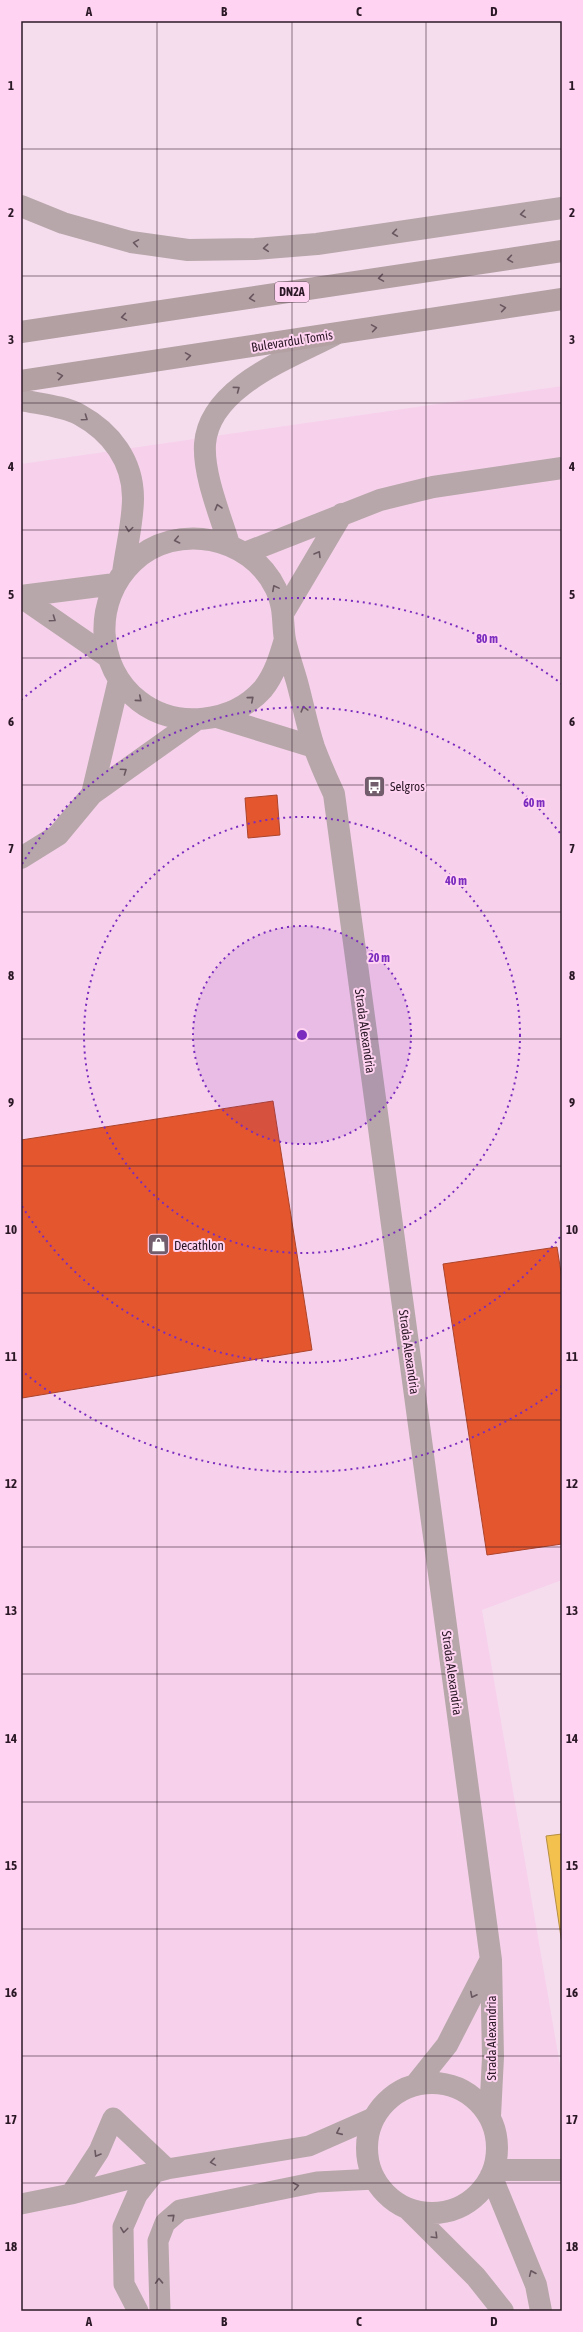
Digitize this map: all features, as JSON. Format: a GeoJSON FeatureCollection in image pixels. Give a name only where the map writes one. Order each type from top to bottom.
{"type":"FeatureCollection","features":[{"type":"Feature","properties":{"kind":"main road","name":"DN2A"},"geometry":{"type":"LineString","coordinates":[[21,332],[562,251]]}},
{"type":"Feature","properties":{"kind":"main road","name":"Bulevardul Tomis"},"geometry":{"type":"LineString","coordinates":[[21,381],[562,299]]}},
{"type":"Feature","properties":{"kind":"street"},"geometry":{"type":"LineString","coordinates":[[21,206],[63,223],[131,242],[188,250],[255,249],[317,244],[562,208]]}},
{"type":"Feature","properties":{"kind":"street"},"geometry":{"type":"LineString","coordinates":[[237,549],[207,471],[205,444],[211,419],[227,396],[249,380],[336,334]]}},
{"type":"Feature","properties":{"kind":"street"},"geometry":{"type":"LineString","coordinates":[[21,400],[79,414],[106,433],[124,456],[132,479],[133,499],[119,579],[106,608],[104,632],[108,657],[119,680],[140,702],[166,716],[206,719],[314,747]]}},
{"type":"Feature","properties":{"kind":"street"},"geometry":{"type":"LineString","coordinates":[[237,549],[380,500],[433,487],[562,468]]}},
{"type":"Feature","properties":{"kind":"street"},"geometry":{"type":"LineString","coordinates":[[284,612],[342,514]]}},
{"type":"Feature","properties":{"kind":"street"},"geometry":{"type":"LineString","coordinates":[[21,596],[119,579],[134,561],[148,551],[179,539],[196,538],[237,549],[263,569],[276,589],[284,612],[285,639],[278,665],[263,688],[242,707],[206,719],[92,794],[58,835],[21,858]]}},
{"type":"Feature","properties":{"kind":"street"},"geometry":{"type":"LineString","coordinates":[[21,596],[108,657]]}},
{"type":"Feature","properties":{"kind":"street","name":"Strada Alexandria"},"geometry":{"type":"LineString","coordinates":[[285,639],[314,747],[334,794],[491,1960],[493,2057],[490,2116]]}},
{"type":"Feature","properties":{"kind":"street"},"geometry":{"type":"LineString","coordinates":[[92,794],[119,680]]}},
{"type":"Feature","properties":{"kind":"street","name":"Strada Alexandria"},"geometry":{"type":"LineString","coordinates":[[415,2085],[446,2045],[491,1960]]}},
{"type":"Feature","properties":{"kind":"street"},"geometry":{"type":"LineString","coordinates":[[408,2209],[430,2214],[452,2211],[472,2200],[485,2187],[493,2173],[498,2152],[496,2134],[490,2116],[477,2099],[458,2088],[437,2083],[415,2085],[399,2091],[385,2103],[375,2117],[368,2137],[368,2158],[374,2179],[389,2197],[408,2209],[476,2277],[503,2311]]}},
{"type":"Feature","properties":{"kind":"street"},"geometry":{"type":"LineString","coordinates":[[493,2173],[562,2170]]}},
{"type":"Feature","properties":{"kind":"street"},"geometry":{"type":"LineString","coordinates":[[493,2173],[536,2285],[541,2311]]}},
{"type":"Feature","properties":{"kind":"lane"},"geometry":{"type":"LineString","coordinates":[[21,2204],[71,2194],[161,2171],[309,2146],[375,2117]]}},
{"type":"Feature","properties":{"kind":"lane"},"geometry":{"type":"LineString","coordinates":[[71,2194],[99,2152],[114,2118],[161,2171]]}},
{"type":"Feature","properties":{"kind":"lane"},"geometry":{"type":"LineString","coordinates":[[138,2311],[124,2284],[123,2227],[137,2195],[161,2171]]}},
{"type":"Feature","properties":{"kind":"lane"},"geometry":{"type":"LineString","coordinates":[[160,2311],[158,2241],[165,2223],[180,2210],[317,2182],[374,2179]]}},
{"type":"Feature","properties":{"kind":"shaded area"},"geometry":{"type":"Polygon","coordinates":[[[562,386],[562,1580],[482,1610],[562,2077],[562,2311],[21,2311],[21,464],[562,386]]]}},
{"type":"Feature","properties":{"kind":"building: Homes"},"geometry":{"type":"Polygon","coordinates":[[[562,1834],[562,1944],[546,1836],[562,1834]]]}},
{"type":"Feature","properties":{"kind":"building: Shops"},"geometry":{"type":"Polygon","coordinates":[[[277,795],[280,835],[248,838],[245,798],[277,795]]]}},
{"type":"Feature","properties":{"kind":"building: Shops","name":"Decathlon"},"geometry":{"type":"Polygon","coordinates":[[[273,1101],[312,1350],[22,1398],[21,1140],[273,1101]]]}},
{"type":"Feature","properties":{"kind":"building: Shops"},"geometry":{"type":"Polygon","coordinates":[[[557,1247],[562,1279],[562,1544],[487,1555],[443,1264],[557,1247]]]}},
{"type":"Feature","properties":{"kind":"place","name":"Selgros"},"geometry":{"type":"Point","coordinates":[374,786]}},
{"type":"Feature","properties":{"kind":"place","name":"Decathlon"},"geometry":{"type":"Point","coordinates":[158,1245]}}]}
